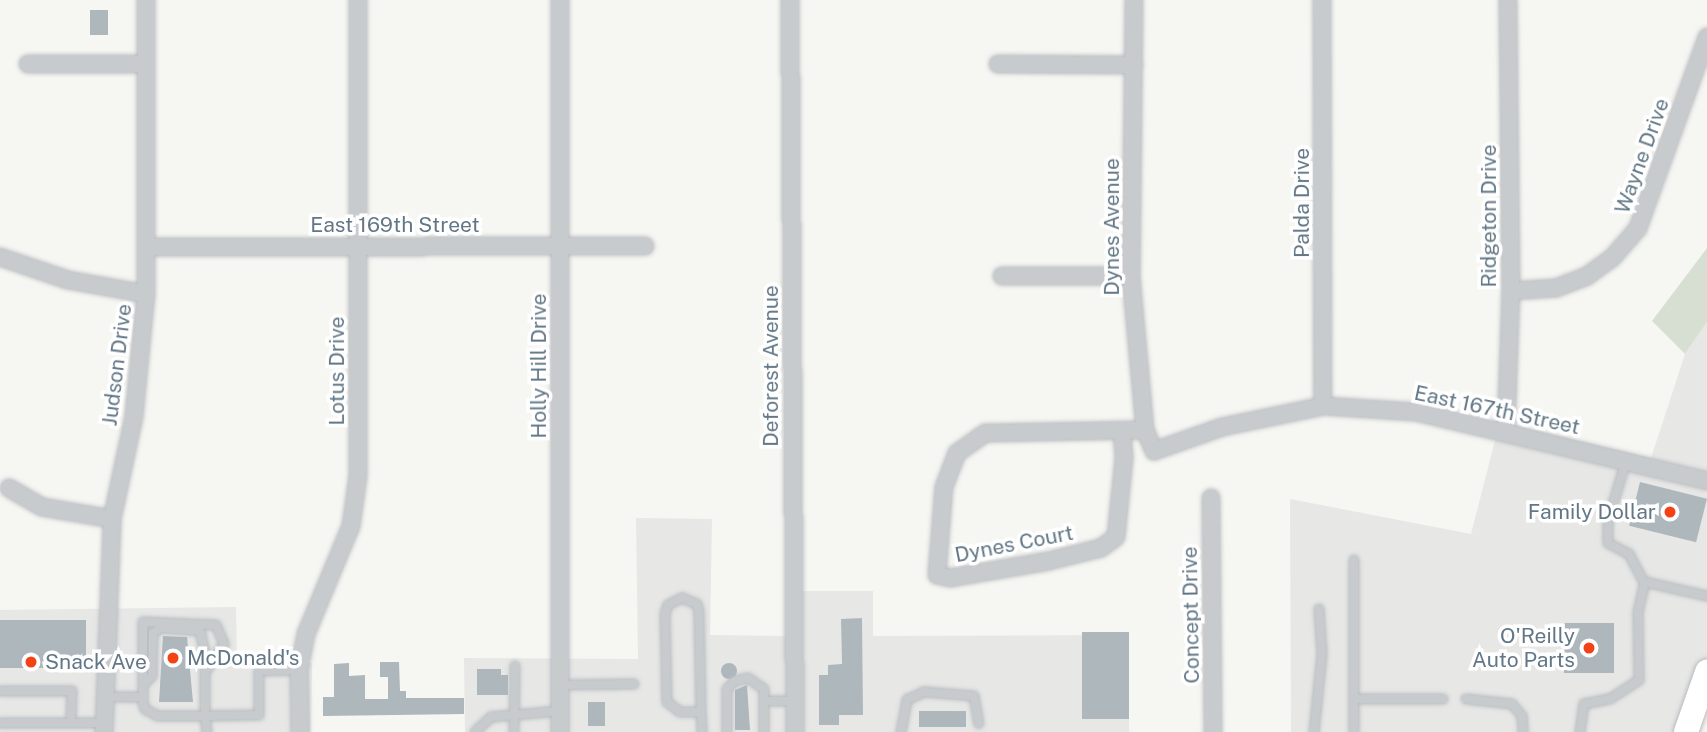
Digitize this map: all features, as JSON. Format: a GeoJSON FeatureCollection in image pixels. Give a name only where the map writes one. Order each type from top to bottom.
{"type":"FeatureCollection","features":[{"type":"Feature","properties":{"kind":"main road"},"geometry":{"type":"LineString","coordinates":[[1686,732],[1707,672]]}},
{"type":"Feature","properties":{"kind":"street","name":"Judson Drive"},"geometry":{"type":"LineString","coordinates":[[104,727],[112,519],[134,416],[146,294],[146,0]]}},
{"type":"Feature","properties":{"kind":"street","name":"Lotus Drive"},"geometry":{"type":"LineString","coordinates":[[300,732],[299,670],[306,635],[351,526],[358,476],[358,0]]}},
{"type":"Feature","properties":{"kind":"street","name":"Holly Hill Drive"},"geometry":{"type":"LineString","coordinates":[[560,0],[560,732]]}},
{"type":"Feature","properties":{"kind":"street","name":"Deforest Avenue"},"geometry":{"type":"LineString","coordinates":[[790,0],[794,732]]}},
{"type":"Feature","properties":{"kind":"street","name":"Dynes Avenue"},"geometry":{"type":"LineString","coordinates":[[1134,0],[1131,276],[1145,430],[1154,451]]}},
{"type":"Feature","properties":{"kind":"street","name":"Palda Drive"},"geometry":{"type":"LineString","coordinates":[[1322,0],[1323,406]]}},
{"type":"Feature","properties":{"kind":"street","name":"Ridgeton Drive"},"geometry":{"type":"LineString","coordinates":[[1506,432],[1511,290],[1508,0]]}},
{"type":"Feature","properties":{"kind":"street","name":"Wayne Drive"},"geometry":{"type":"LineString","coordinates":[[1511,290],[1556,288],[1587,276],[1613,257],[1638,228],[1707,37]]}},
{"type":"Feature","properties":{"kind":"street"},"geometry":{"type":"LineString","coordinates":[[28,64],[146,64]]}},
{"type":"Feature","properties":{"kind":"street"},"geometry":{"type":"LineString","coordinates":[[998,64],[1134,65]]}},
{"type":"Feature","properties":{"kind":"street","name":"East 169th Street"},"geometry":{"type":"LineString","coordinates":[[146,247],[645,246]]}},
{"type":"Feature","properties":{"kind":"street"},"geometry":{"type":"LineString","coordinates":[[0,257],[68,280],[146,294]]}},
{"type":"Feature","properties":{"kind":"street"},"geometry":{"type":"LineString","coordinates":[[1002,276],[1131,276]]}},
{"type":"Feature","properties":{"kind":"street","name":"East 167th Street"},"geometry":{"type":"LineString","coordinates":[[1154,451],[1222,427],[1323,406],[1416,412],[1707,481]]}},
{"type":"Feature","properties":{"kind":"street","name":"Dynes Court"},"geometry":{"type":"LineString","coordinates":[[1122,433],[1125,458],[1116,537],[1101,548],[1049,561],[950,578],[937,575],[944,487],[957,453],[986,433],[1122,433],[1145,430]]}},
{"type":"Feature","properties":{"kind":"street"},"geometry":{"type":"LineString","coordinates":[[9,488],[42,507],[112,519]]}},
{"type":"Feature","properties":{"kind":"street","name":"Concept Drive"},"geometry":{"type":"LineString","coordinates":[[1211,498],[1213,732]]}},
{"type":"Feature","properties":{"kind":"lane"},"geometry":{"type":"LineString","coordinates":[[1580,732],[1584,704],[1610,699],[1639,680],[1638,612],[1645,584],[1629,554],[1608,543],[1608,521],[1626,461]]}},
{"type":"Feature","properties":{"kind":"lane"},"geometry":{"type":"LineString","coordinates":[[1354,560],[1354,732]]}},
{"type":"Feature","properties":{"kind":"lane"},"geometry":{"type":"LineString","coordinates":[[1645,584],[1707,596]]}},
{"type":"Feature","properties":{"kind":"lane"},"geometry":{"type":"LineString","coordinates":[[701,712],[680,712],[667,702],[666,614],[668,605],[682,598],[697,604],[699,612],[702,732]]}},
{"type":"Feature","properties":{"kind":"lane"},"geometry":{"type":"LineString","coordinates":[[1314,732],[1322,654],[1319,609]]}},
{"type":"Feature","properties":{"kind":"lane"},"geometry":{"type":"LineString","coordinates":[[205,672],[224,644],[216,625],[143,622],[143,697],[150,714],[259,715],[259,671],[299,670]]}},
{"type":"Feature","properties":{"kind":"lane"},"geometry":{"type":"LineString","coordinates":[[143,685],[152,676],[151,639],[161,628],[200,631],[205,672],[207,732]]}},
{"type":"Feature","properties":{"kind":"lane"},"geometry":{"type":"LineString","coordinates":[[514,732],[515,666]]}},
{"type":"Feature","properties":{"kind":"lane"},"geometry":{"type":"LineString","coordinates":[[727,732],[731,684],[756,680],[764,689],[764,732]]}},
{"type":"Feature","properties":{"kind":"lane"},"geometry":{"type":"LineString","coordinates":[[560,685],[634,684]]}},
{"type":"Feature","properties":{"kind":"lane"},"geometry":{"type":"LineString","coordinates":[[0,691],[72,691],[71,723]]}},
{"type":"Feature","properties":{"kind":"lane"},"geometry":{"type":"LineString","coordinates":[[901,732],[907,700],[924,692],[974,696],[979,724]]}},
{"type":"Feature","properties":{"kind":"lane"},"geometry":{"type":"LineString","coordinates":[[105,697],[143,697]]}},
{"type":"Feature","properties":{"kind":"lane"},"geometry":{"type":"LineString","coordinates":[[1354,699],[1443,699]]}},
{"type":"Feature","properties":{"kind":"lane"},"geometry":{"type":"LineString","coordinates":[[1466,699],[1511,704],[1522,716],[1523,732]]}},
{"type":"Feature","properties":{"kind":"lane"},"geometry":{"type":"LineString","coordinates":[[764,701],[794,701]]}},
{"type":"Feature","properties":{"kind":"lane"},"geometry":{"type":"LineString","coordinates":[[475,732],[491,717],[514,711],[560,710]]}},
{"type":"Feature","properties":{"kind":"lane"},"geometry":{"type":"LineString","coordinates":[[0,723],[71,723],[104,727]]}},
{"type":"Feature","properties":{"kind":"shaded area"},"geometry":{"type":"Polygon","coordinates":[[[1707,248],[1707,322],[1685,354],[1652,321],[1707,248]]]}},
{"type":"Feature","properties":{"kind":"shaded area"},"geometry":{"type":"Polygon","coordinates":[[[1707,322],[1707,672],[1686,732],[1291,732],[1290,499],[1471,534],[1500,421],[1651,458],[1685,354],[1707,322]]]}},
{"type":"Feature","properties":{"kind":"shaded area"},"geometry":{"type":"Polygon","coordinates":[[[636,518],[712,519],[710,635],[787,636],[790,591],[873,591],[873,636],[1129,635],[1129,732],[465,732],[464,658],[638,659],[636,518]]]}},
{"type":"Feature","properties":{"kind":"shaded area"},"geometry":{"type":"Polygon","coordinates":[[[236,607],[237,662],[312,663],[311,732],[0,732],[0,610],[236,607]]]}},
{"type":"Feature","properties":{"kind":"building"},"geometry":{"type":"Polygon","coordinates":[[[90,10],[108,10],[108,35],[90,35],[90,10]]]}},
{"type":"Feature","properties":{"kind":"building","name":"Family Dollar"},"geometry":{"type":"Polygon","coordinates":[[[1640,482],[1707,499],[1696,542],[1629,526],[1640,482]]]}},
{"type":"Feature","properties":{"kind":"building"},"geometry":{"type":"Polygon","coordinates":[[[862,618],[863,715],[839,715],[839,725],[819,725],[819,675],[828,675],[828,665],[842,664],[841,619],[862,618]]]}},
{"type":"Feature","properties":{"kind":"building"},"geometry":{"type":"Polygon","coordinates":[[[0,620],[86,620],[86,668],[0,668],[0,620]]]}},
{"type":"Feature","properties":{"kind":"building","name":"O'Reilly Auto Parts"},"geometry":{"type":"Polygon","coordinates":[[[1564,623],[1614,623],[1614,673],[1564,673],[1564,623]]]}},
{"type":"Feature","properties":{"kind":"building"},"geometry":{"type":"Polygon","coordinates":[[[1082,632],[1129,632],[1129,719],[1082,719],[1082,632]]]}},
{"type":"Feature","properties":{"kind":"building","name":"McDonald's"},"geometry":{"type":"Polygon","coordinates":[[[163,636],[187,637],[193,702],[159,702],[163,636]]]}},
{"type":"Feature","properties":{"kind":"building"},"geometry":{"type":"Polygon","coordinates":[[[380,662],[399,662],[400,691],[406,691],[406,698],[464,698],[464,714],[323,716],[323,697],[334,697],[334,664],[349,663],[349,676],[365,675],[365,699],[388,699],[388,677],[380,677],[380,662]]]}},
{"type":"Feature","properties":{"kind":"building"},"geometry":{"type":"Polygon","coordinates":[[[729,663],[737,671],[729,679],[721,671],[729,663]]]}},
{"type":"Feature","properties":{"kind":"building"},"geometry":{"type":"Polygon","coordinates":[[[477,669],[501,669],[501,675],[508,675],[508,695],[477,695],[477,669]]]}},
{"type":"Feature","properties":{"kind":"building"},"geometry":{"type":"Polygon","coordinates":[[[747,685],[750,730],[735,730],[735,690],[747,685]]]}},
{"type":"Feature","properties":{"kind":"building"},"geometry":{"type":"Polygon","coordinates":[[[588,702],[605,702],[605,726],[588,726],[588,702]]]}},
{"type":"Feature","properties":{"kind":"building"},"geometry":{"type":"Polygon","coordinates":[[[919,711],[966,711],[966,727],[919,727],[919,711]]]}},
{"type":"Feature","properties":{"kind":"place","name":"Family Dollar"},"geometry":{"type":"Point","coordinates":[1670,512]}},
{"type":"Feature","properties":{"kind":"place","name":"O'Reilly Auto Parts"},"geometry":{"type":"Point","coordinates":[1589,648]}},
{"type":"Feature","properties":{"kind":"place","name":"McDonald's"},"geometry":{"type":"Point","coordinates":[173,658]}},
{"type":"Feature","properties":{"kind":"place","name":"Snack Ave"},"geometry":{"type":"Point","coordinates":[31,662]}}]}
